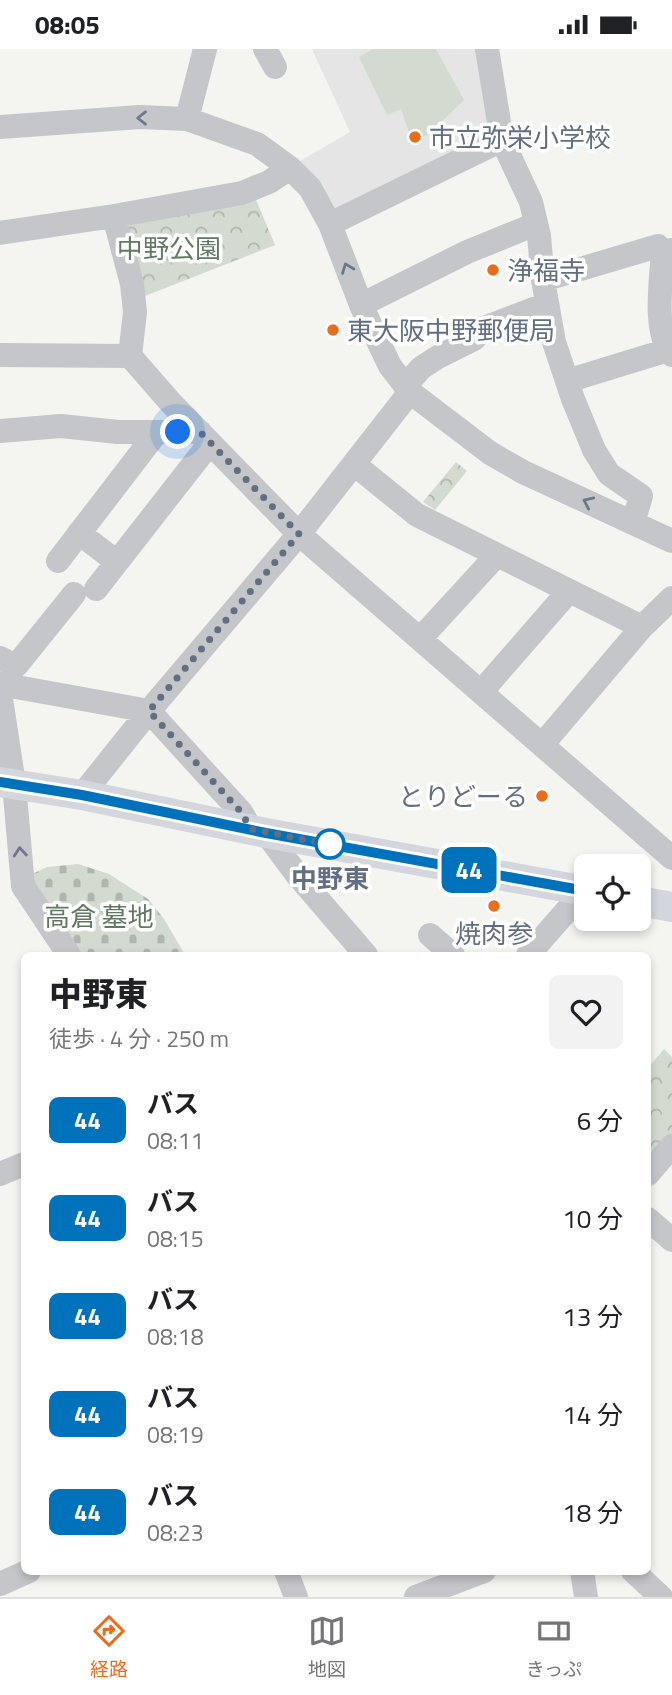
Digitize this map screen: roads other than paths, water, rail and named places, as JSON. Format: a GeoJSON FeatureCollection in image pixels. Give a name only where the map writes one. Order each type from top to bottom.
{"type":"FeatureCollection","features":[{"type":"Feature","properties":{"kind":"main road"},"geometry":{"type":"LineString","coordinates":[[7,783],[574,889]]}},
{"type":"Feature","properties":{"kind":"main road"},"geometry":{"type":"LineString","coordinates":[[651,903],[672,907]]}},
{"type":"Feature","properties":{"kind":"street"},"geometry":{"type":"LineString","coordinates":[[187,119],[205,49]]}},
{"type":"Feature","properties":{"kind":"street"},"geometry":{"type":"LineString","coordinates":[[487,49],[502,140],[531,202],[539,236],[554,342],[566,381],[594,450],[610,474],[641,496],[633,523]]}},
{"type":"Feature","properties":{"kind":"street"},"geometry":{"type":"LineString","coordinates":[[0,127],[139,117],[187,119],[257,144],[290,168],[310,188],[330,224],[361,305],[390,366],[408,389],[490,453],[523,472],[672,541]]}},
{"type":"Feature","properties":{"kind":"street"},"geometry":{"type":"LineString","coordinates":[[330,224],[502,140]]}},
{"type":"Feature","properties":{"kind":"street"},"geometry":{"type":"LineString","coordinates":[[0,233],[242,193],[269,182],[290,168]]}},
{"type":"Feature","properties":{"kind":"street"},"geometry":{"type":"LineString","coordinates":[[114,216],[132,283],[135,312],[130,356],[171,403],[299,534],[672,857]]}},
{"type":"Feature","properties":{"kind":"street"},"geometry":{"type":"LineString","coordinates":[[361,305],[467,252],[536,225]]}},
{"type":"Feature","properties":{"kind":"street"},"geometry":{"type":"LineString","coordinates":[[82,795],[149,711],[299,534],[354,464],[421,368],[474,339],[484,328],[545,292],[658,246],[667,251],[660,320],[670,353],[566,381]]}},
{"type":"Feature","properties":{"kind":"street"},"geometry":{"type":"LineString","coordinates":[[0,355],[130,356]]}},
{"type":"Feature","properties":{"kind":"street"},"geometry":{"type":"LineString","coordinates":[[0,431],[61,426],[205,437]]}},
{"type":"Feature","properties":{"kind":"street"},"geometry":{"type":"LineString","coordinates":[[58,561],[157,432]]}},
{"type":"Feature","properties":{"kind":"street"},"geometry":{"type":"LineString","coordinates":[[0,658],[16,666],[117,562],[205,437]]}},
{"type":"Feature","properties":{"kind":"street"},"geometry":{"type":"LineString","coordinates":[[354,464],[417,515],[642,627]]}},
{"type":"Feature","properties":{"kind":"street"},"geometry":{"type":"LineString","coordinates":[[79,533],[117,562]]}},
{"type":"Feature","properties":{"kind":"street"},"geometry":{"type":"LineString","coordinates":[[420,639],[497,555]]}},
{"type":"Feature","properties":{"kind":"street"},"geometry":{"type":"LineString","coordinates":[[481,692],[569,591]]}},
{"type":"Feature","properties":{"kind":"street"},"geometry":{"type":"LineString","coordinates":[[542,745],[642,627],[672,598]]}},
{"type":"Feature","properties":{"kind":"street"},"geometry":{"type":"LineString","coordinates":[[0,684],[149,711],[363,952]]}},
{"type":"Feature","properties":{"kind":"street"},"geometry":{"type":"LineString","coordinates":[[0,692],[11,887],[66,952]]}},
{"type":"Feature","properties":{"kind":"street"},"geometry":{"type":"LineString","coordinates":[[531,952],[574,903]]}},
{"type":"Feature","properties":{"kind":"street"},"geometry":{"type":"LineString","coordinates":[[430,935],[450,952]]}},
{"type":"Feature","properties":{"kind":"street"},"geometry":{"type":"LineString","coordinates":[[651,1170],[672,1146]]}},
{"type":"Feature","properties":{"kind":"street"},"geometry":{"type":"LineString","coordinates":[[0,1174],[21,1165]]}},
{"type":"Feature","properties":{"kind":"street"},"geometry":{"type":"LineString","coordinates":[[651,1222],[672,1240]]}},
{"type":"Feature","properties":{"kind":"street"},"geometry":{"type":"LineString","coordinates":[[0,1584],[21,1575]]}},
{"type":"Feature","properties":{"kind":"street"},"geometry":{"type":"LineString","coordinates":[[288,1575],[296,1597]]}},
{"type":"Feature","properties":{"kind":"street"},"geometry":{"type":"LineString","coordinates":[[416,1597],[474,1575]]}},
{"type":"Feature","properties":{"kind":"street"},"geometry":{"type":"LineString","coordinates":[[583,1575],[586,1597]]}},
{"type":"Feature","properties":{"kind":"street"},"geometry":{"type":"LineString","coordinates":[[637,1575],[661,1597]]}},
{"type":"Feature","properties":{"kind":"place","name":"市立弥栄小学校"},"geometry":{"type":"Point","coordinates":[415,137]}},
{"type":"Feature","properties":{"kind":"place","name":"浄福寺"},"geometry":{"type":"Point","coordinates":[493,270]}},
{"type":"Feature","properties":{"kind":"place","name":"東大阪中野郵便局"},"geometry":{"type":"Point","coordinates":[333,330]}},
{"type":"Feature","properties":{"kind":"place","name":"とりどーる"},"geometry":{"type":"Point","coordinates":[542,796]}},
{"type":"Feature","properties":{"kind":"place","name":"中野東"},"geometry":{"type":"Point","coordinates":[330,844]}},
{"type":"Feature","properties":{"kind":"place","name":"焼肉参"},"geometry":{"type":"Point","coordinates":[494,906]}},
{"type":"Feature","properties":{"kind":"park label","name":"中野公園"},"geometry":{"type":"Point","coordinates":[169,248]}},
{"type":"Feature","properties":{"kind":"park label","name":"高倉 墓地"},"geometry":{"type":"Point","coordinates":[99,916]}}]}
